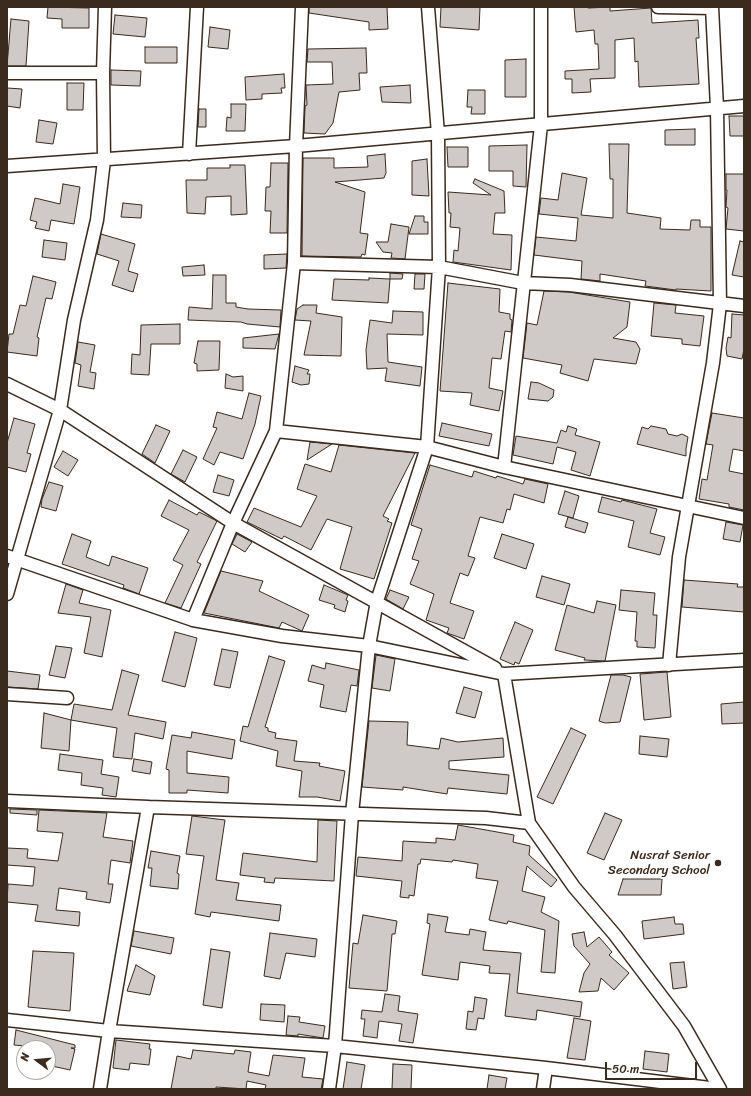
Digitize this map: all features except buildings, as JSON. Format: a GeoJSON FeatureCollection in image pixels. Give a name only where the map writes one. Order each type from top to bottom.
{"type":"FeatureCollection","features":[{"type":"Feature","properties":{"kind":"street"},"geometry":{"type":"LineString","coordinates":[[7,594],[12,557],[60,410],[74,320],[97,220],[104,160],[103,73],[106,7]]}},
{"type":"Feature","properties":{"kind":"street"},"geometry":{"type":"LineString","coordinates":[[189,154],[197,7]]}},
{"type":"Feature","properties":{"kind":"street"},"geometry":{"type":"LineString","coordinates":[[193,620],[233,523],[276,431],[294,263],[296,146],[302,7]]}},
{"type":"Feature","properties":{"kind":"street"},"geometry":{"type":"LineString","coordinates":[[330,1089],[335,1046],[352,814],[369,646],[377,601],[427,447],[439,267],[438,134],[428,7]]}},
{"type":"Feature","properties":{"kind":"street"},"geometry":{"type":"LineString","coordinates":[[504,467],[541,125],[541,7]]}},
{"type":"Feature","properties":{"kind":"street"},"geometry":{"type":"LineString","coordinates":[[658,7],[712,7],[717,108],[720,304],[713,363],[679,557],[669,665]]}},
{"type":"Feature","properties":{"kind":"street"},"geometry":{"type":"LineString","coordinates":[[7,73],[103,73]]}},
{"type":"Feature","properties":{"kind":"street"},"geometry":{"type":"LineString","coordinates":[[7,166],[296,146],[744,106]]}},
{"type":"Feature","properties":{"kind":"street"},"geometry":{"type":"LineString","coordinates":[[294,263],[439,267],[523,283],[570,285],[744,306]]}},
{"type":"Feature","properties":{"kind":"street"},"geometry":{"type":"LineString","coordinates":[[7,384],[60,410],[233,523],[377,601],[504,674]]}},
{"type":"Feature","properties":{"kind":"street"},"geometry":{"type":"LineString","coordinates":[[276,431],[427,447],[504,467],[744,518]]}},
{"type":"Feature","properties":{"kind":"street"},"geometry":{"type":"LineString","coordinates":[[12,557],[193,620],[282,636],[369,646],[504,674],[744,660]]}},
{"type":"Feature","properties":{"kind":"street"},"geometry":{"type":"LineString","coordinates":[[504,674],[530,824],[574,887],[615,935],[684,1026],[719,1089]]}},
{"type":"Feature","properties":{"kind":"street"},"geometry":{"type":"LineString","coordinates":[[7,694],[67,698]]}},
{"type":"Feature","properties":{"kind":"street"},"geometry":{"type":"LineString","coordinates":[[7,801],[486,818],[530,824]]}},
{"type":"Feature","properties":{"kind":"street"},"geometry":{"type":"LineString","coordinates":[[100,1089],[148,807]]}},
{"type":"Feature","properties":{"kind":"street"},"geometry":{"type":"LineString","coordinates":[[7,1020],[109,1030],[335,1046],[546,1068],[719,1089]]}},
{"type":"Feature","properties":{"kind":"street"},"geometry":{"type":"LineString","coordinates":[[543,1089],[546,1068]]}},
{"type":"Feature","properties":{"kind":"place","name":"Nusrat Senior Secondary School"},"geometry":{"type":"Point","coordinates":[718,863]}}]}
